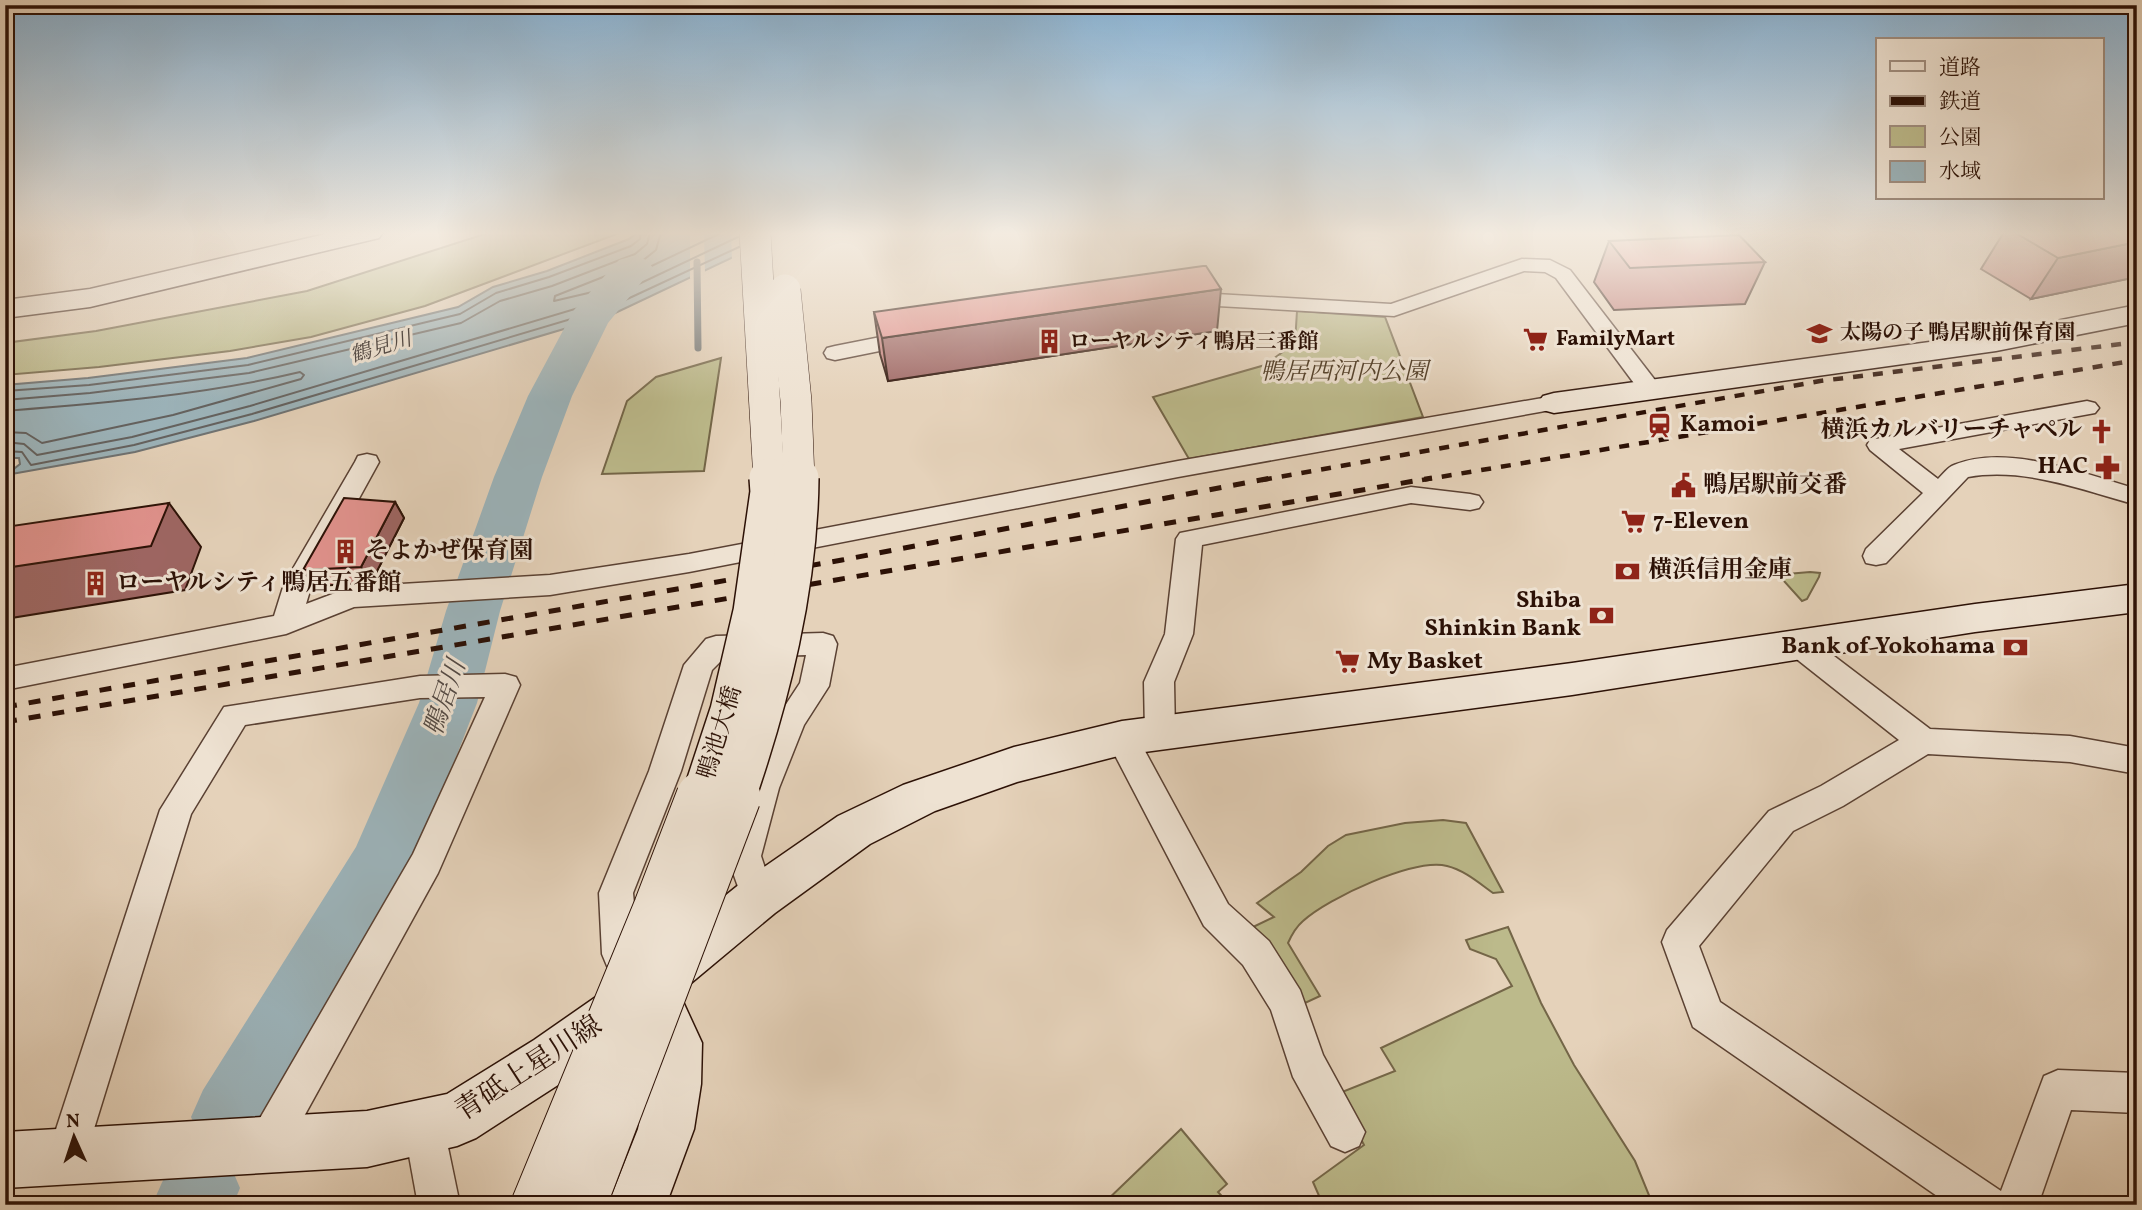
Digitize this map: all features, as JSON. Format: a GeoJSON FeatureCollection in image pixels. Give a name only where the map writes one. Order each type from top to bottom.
{"type":"FeatureCollection","features":[{"type":"Feature","properties":{"kind":"street"},"geometry":{"type":"LineString","coordinates":[[5,309],[90,298],[130,288]]}},
{"type":"Feature","properties":{"kind":"street","name":"鴨池大橋"},"geometry":{"type":"LineString","coordinates":[[537,1205],[660,909],[698,808],[730,711],[753,612],[771,492],[758,288]]}},
{"type":"Feature","properties":{"kind":"street","name":"鴨池大橋"},"geometry":{"type":"LineString","coordinates":[[580,1205],[734,807],[763,714],[778,652],[787,608],[798,510],[798,427],[785,288]]}},
{"type":"Feature","properties":{"kind":"street"},"geometry":{"type":"LineString","coordinates":[[1164,303],[1199,299],[1375,311],[1394,310],[1454,288]]}},
{"type":"Feature","properties":{"kind":"street"},"geometry":{"type":"LineString","coordinates":[[1574,288],[1650,389]]}},
{"type":"Feature","properties":{"kind":"street"},"geometry":{"type":"LineString","coordinates":[[5,679],[286,624],[351,597],[550,584],[690,563],[1178,468],[1554,403],[1996,342],[2137,314]]}},
{"type":"Feature","properties":{"kind":"street"},"geometry":{"type":"LineString","coordinates":[[835,353],[941,333]]}},
{"type":"Feature","properties":{"kind":"street"},"geometry":{"type":"LineString","coordinates":[[1938,492],[1879,445],[2087,408]]}},
{"type":"Feature","properties":{"kind":"street"},"geometry":{"type":"LineString","coordinates":[[286,624],[298,584],[368,462]]}},
{"type":"Feature","properties":{"kind":"street"},"geometry":{"type":"LineString","coordinates":[[1876,556],[1960,471],[1987,466],[2035,469],[2137,497]]}},
{"type":"Feature","properties":{"kind":"street"},"geometry":{"type":"LineString","coordinates":[[1345,1132],[1307,1064],[1287,1003],[1256,953],[1216,915],[1141,736],[1179,634],[1189,539],[1411,495],[1470,502]]}},
{"type":"Feature","properties":{"kind":"street","name":"青砥上星川線"},"geometry":{"type":"LineString","coordinates":[[5,1160],[367,1139],[457,1119],[553,1058],[650,988],[758,898],[854,830],[919,798],[1014,765],[1141,736],[1572,679],[1975,618],[2137,598]]}},
{"type":"Feature","properties":{"kind":"street"},"geometry":{"type":"LineString","coordinates":[[638,1205],[666,1129],[674,1084],[676,1043],[650,988],[620,954],[616,893],[665,771],[699,665],[716,647],[823,644],[814,686],[789,721],[763,789],[744,856],[758,898]]}},
{"type":"Feature","properties":{"kind":"street"},"geometry":{"type":"LineString","coordinates":[[1799,645],[1923,741]]}},
{"type":"Feature","properties":{"kind":"street"},"geometry":{"type":"LineString","coordinates":[[66,1157],[176,810],[235,715],[420,687],[505,685],[426,863],[266,1146]]}},
{"type":"Feature","properties":{"kind":"street"},"geometry":{"type":"LineString","coordinates":[[1986,1205],[1706,1014],[1680,942],[1781,821],[1832,796],[1923,741],[2070,749],[2137,761]]}},
{"type":"Feature","properties":{"kind":"street"},"geometry":{"type":"LineString","coordinates":[[2017,1205],[2058,1090],[2137,1093]]}},
{"type":"Feature","properties":{"kind":"street"},"geometry":{"type":"LineString","coordinates":[[424,1128],[439,1205]]}},
{"type":"Feature","properties":{"kind":"green space"},"geometry":{"type":"Polygon","coordinates":[[[315,288],[472,288],[425,306],[311,337],[230,351],[5,375],[5,343],[96,331],[315,288]]]}},
{"type":"Feature","properties":{"kind":"green space","name":"鴨居西河内公園"},"geometry":{"type":"Polygon","coordinates":[[[1297,311],[1385,317],[1423,417],[1189,459],[1153,397],[1265,365],[1295,343],[1297,311]]]}},
{"type":"Feature","properties":{"kind":"green space"},"geometry":{"type":"Polygon","coordinates":[[[721,358],[704,471],[602,474],[627,401],[656,377],[721,358]]]}},
{"type":"Feature","properties":{"kind":"green space"},"geometry":{"type":"Polygon","coordinates":[[[1820,573],[1807,599],[1802,601],[1783,580],[1787,574],[1820,573]]]}},
{"type":"Feature","properties":{"kind":"green space"},"geometry":{"type":"Polygon","coordinates":[[[1443,820],[1466,823],[1503,892],[1493,893],[1459,870],[1432,865],[1372,882],[1331,902],[1301,923],[1288,943],[1320,996],[1305,1003],[1251,928],[1274,917],[1257,903],[1301,872],[1328,846],[1346,835],[1405,823],[1443,820]]]}},
{"type":"Feature","properties":{"kind":"green space"},"geometry":{"type":"Polygon","coordinates":[[[1508,927],[1541,1003],[1574,1065],[1635,1161],[1653,1205],[1323,1205],[1313,1182],[1364,1145],[1337,1094],[1395,1071],[1381,1048],[1512,986],[1496,959],[1470,949],[1466,940],[1508,927]]]}},
{"type":"Feature","properties":{"kind":"green space"},"geometry":{"type":"Polygon","coordinates":[[[1181,1129],[1227,1184],[1218,1192],[1230,1205],[1102,1205],[1181,1129]]]}},
{"type":"Feature","properties":{"kind":"water","name":"鶴見川"},"geometry":{"type":"Polygon","coordinates":[[[490,288],[667,288],[611,315],[254,421],[135,452],[6,475],[20,464],[19,458],[5,458],[5,385],[88,378],[247,358],[458,307],[490,288]]]}},
{"type":"Feature","properties":{"kind":"building"},"geometry":{"type":"Polygon","coordinates":[[[1044,288],[1221,289],[882,338],[874,312],[1044,288]]]}},
{"type":"Feature","properties":{"kind":"building"},"geometry":{"type":"Polygon","coordinates":[[[344,498],[395,502],[361,567],[303,570],[344,498]]]}},
{"type":"Feature","properties":{"kind":"building"},"geometry":{"type":"Polygon","coordinates":[[[169,503],[151,546],[5,568],[5,527],[169,503]]]}},
{"type":"Feature","properties":{"kind":"waterway","name":"鴨居川"},"geometry":{"type":"LineString","coordinates":[[230,1117],[382,863],[448,703],[473,611],[518,477],[550,396],[589,319],[615,288]]}},
{"type":"Feature","properties":{"kind":"waterway"},"geometry":{"type":"LineString","coordinates":[[697,288],[698,348]]}},
{"type":"Feature","properties":{"kind":"waterway","name":"鴨居川"},"geometry":{"type":"LineString","coordinates":[[192,1205],[200,1188]]}},
{"type":"Feature","properties":{"kind":"railway"},"geometry":{"type":"LineString","coordinates":[[1262,480],[1820,381],[2137,342]]}},
{"type":"Feature","properties":{"kind":"railway"},"geometry":{"type":"LineString","coordinates":[[1422,480],[2137,360]]}},
{"type":"Feature","properties":{"kind":"railway"},"geometry":{"type":"LineString","coordinates":[[5,707],[842,560],[1271,478]]}},
{"type":"Feature","properties":{"kind":"railway"},"geometry":{"type":"LineString","coordinates":[[5,722],[1432,478]]}},
{"type":"Feature","properties":{"kind":"place","name":"太陽の子 鴨居駅前保育園"},"geometry":{"type":"Point","coordinates":[1820,333]}},
{"type":"Feature","properties":{"kind":"place","name":"FamilyMart"},"geometry":{"type":"Point","coordinates":[1536,339]}},
{"type":"Feature","properties":{"kind":"place","name":"ローヤルシティ鴨居三番館"},"geometry":{"type":"Point","coordinates":[1049,342]}},
{"type":"Feature","properties":{"kind":"place","name":"Kamoi"},"geometry":{"type":"Point","coordinates":[1660,425]}},
{"type":"Feature","properties":{"kind":"place","name":"横浜カルバリーチャペル"},"geometry":{"type":"Point","coordinates":[2102,431]}},
{"type":"Feature","properties":{"kind":"place","name":"HAC"},"geometry":{"type":"Point","coordinates":[2108,467]}},
{"type":"Feature","properties":{"kind":"place","name":"鴨居駅前交番"},"geometry":{"type":"Point","coordinates":[1683,486]}},
{"type":"Feature","properties":{"kind":"place","name":"7-Eleven"},"geometry":{"type":"Point","coordinates":[1633,522]}},
{"type":"Feature","properties":{"kind":"place","name":"そよかぜ保育園"},"geometry":{"type":"Point","coordinates":[345,552]}},
{"type":"Feature","properties":{"kind":"place","name":"横浜信用金庫"},"geometry":{"type":"Point","coordinates":[1628,571]}},
{"type":"Feature","properties":{"kind":"place","name":"ローヤルシティ鴨居五番館"},"geometry":{"type":"Point","coordinates":[96,584]}},
{"type":"Feature","properties":{"kind":"place","name":"Shiba Shinkin Bank"},"geometry":{"type":"Point","coordinates":[1601,615]}},
{"type":"Feature","properties":{"kind":"place","name":"Bank of Yokohama"},"geometry":{"type":"Point","coordinates":[2015,647]}},
{"type":"Feature","properties":{"kind":"place","name":"My Basket"},"geometry":{"type":"Point","coordinates":[1347,662]}}]}
